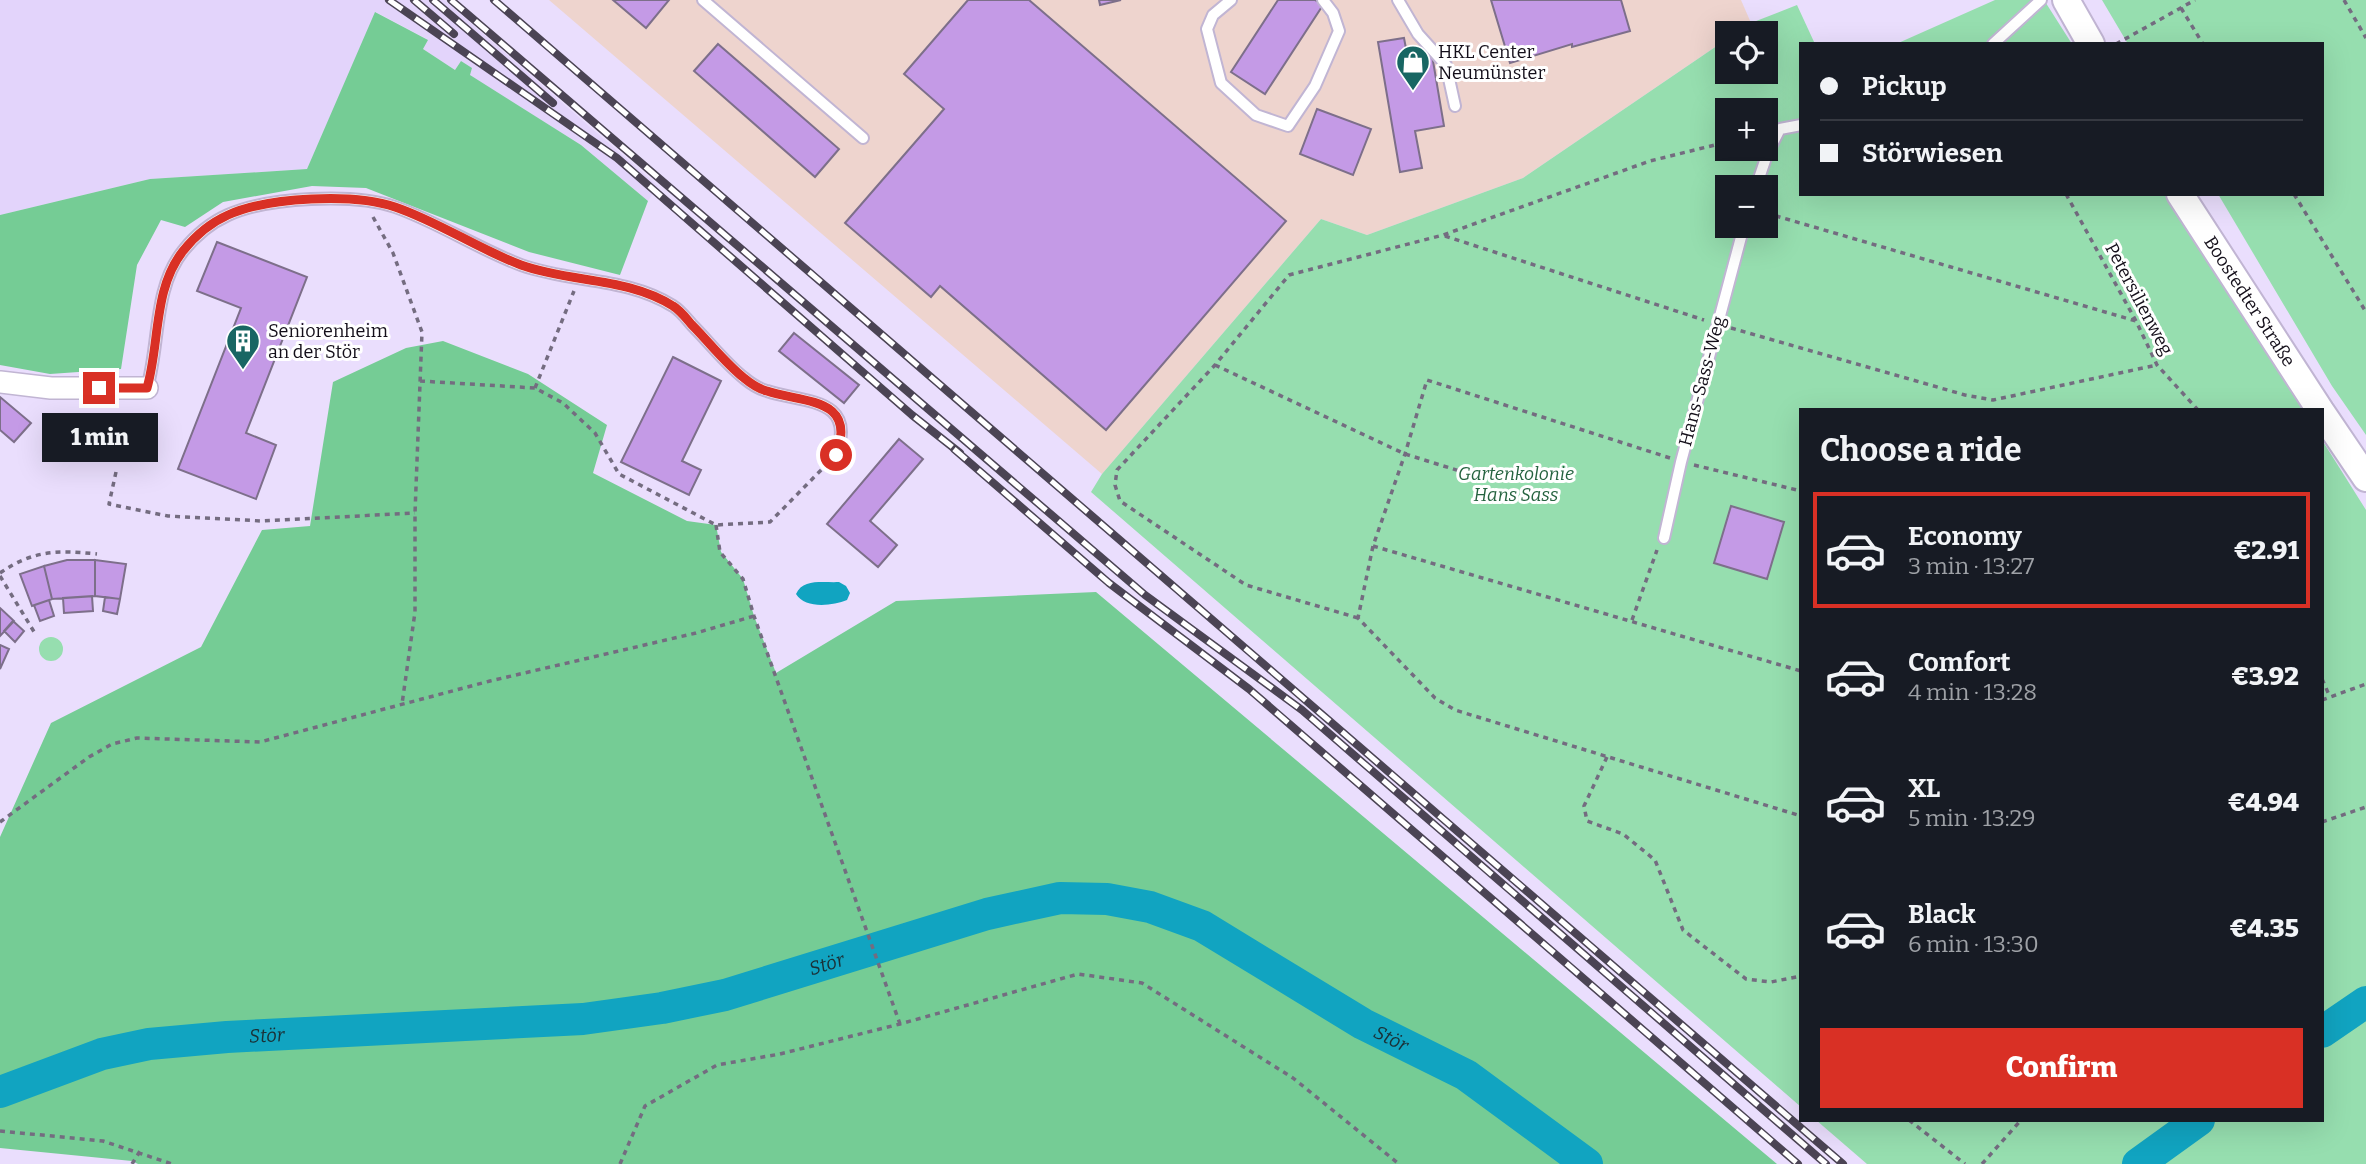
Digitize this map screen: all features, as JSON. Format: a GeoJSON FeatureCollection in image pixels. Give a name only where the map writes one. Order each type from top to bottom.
{"type":"FeatureCollection","features":[{"type":"Feature","properties":{"kind":"street"},"geometry":{"type":"LineString","coordinates":[[2066,0],[2090,42]]}},
{"type":"Feature","properties":{"kind":"street","name":"Boostedter Straße"},"geometry":{"type":"LineString","coordinates":[[2181,196],[2319,408]]}},
{"type":"Feature","properties":{"kind":"street"},"geometry":{"type":"LineString","coordinates":[[0,382],[51,388],[147,388]]}},
{"type":"Feature","properties":{"kind":"street","name":"Boostedter Straße"},"geometry":{"type":"LineString","coordinates":[[2324,415],[2366,478]]}},
{"type":"Feature","properties":{"kind":"lane"},"geometry":{"type":"LineString","coordinates":[[703,0],[863,138]]}},
{"type":"Feature","properties":{"kind":"lane"},"geometry":{"type":"LineString","coordinates":[[1231,0],[1213,15],[1207,29],[1221,83],[1256,115],[1288,126],[1315,86],[1339,31],[1333,13],[1323,0]]}},
{"type":"Feature","properties":{"kind":"lane"},"geometry":{"type":"LineString","coordinates":[[1398,0],[1418,34],[1446,65],[1455,106]]}},
{"type":"Feature","properties":{"kind":"lane"},"geometry":{"type":"LineString","coordinates":[[1995,42],[2042,0]]}},
{"type":"Feature","properties":{"kind":"lane"},"geometry":{"type":"LineString","coordinates":[[1760,175],[1780,130],[1799,125]]}},
{"type":"Feature","properties":{"kind":"lane"},"geometry":{"type":"LineString","coordinates":[[147,388],[154,363],[162,292],[171,269],[202,230],[229,214],[265,205],[313,199],[362,199],[395,207],[521,265],[579,280],[609,282],[632,288],[675,307],[744,378],[765,391],[822,403],[834,412],[840,426],[841,440],[836,455]]}},
{"type":"Feature","properties":{"kind":"lane","name":"Hans-Sass-Weg"},"geometry":{"type":"LineString","coordinates":[[1664,538],[1681,462],[1741,238]]}},
{"type":"Feature","properties":{"kind":"path"},"geometry":{"type":"LineString","coordinates":[[2120,42],[2195,0]]}},
{"type":"Feature","properties":{"kind":"path"},"geometry":{"type":"LineString","coordinates":[[2344,0],[2366,37]]}},
{"type":"Feature","properties":{"kind":"path"},"geometry":{"type":"LineString","coordinates":[[2181,8],[2202,42]]}},
{"type":"Feature","properties":{"kind":"path"},"geometry":{"type":"LineString","coordinates":[[1715,145],[1650,161],[1443,236],[1289,275],[1215,365],[1117,470],[1115,485],[1120,501],[1246,585],[1358,618],[1435,698],[1455,710],[1799,815]]}},
{"type":"Feature","properties":{"kind":"path","name":"Petersilienweg"},"geometry":{"type":"LineString","coordinates":[[2067,196],[2136,321],[2157,365],[2197,408]]}},
{"type":"Feature","properties":{"kind":"path"},"geometry":{"type":"LineString","coordinates":[[2295,196],[2366,312]]}},
{"type":"Feature","properties":{"kind":"path"},"geometry":{"type":"LineString","coordinates":[[362,199],[393,253],[422,332],[415,513],[415,612],[402,704]]}},
{"type":"Feature","properties":{"kind":"path"},"geometry":{"type":"LineString","coordinates":[[1778,217],[2136,321]]}},
{"type":"Feature","properties":{"kind":"path"},"geometry":{"type":"LineString","coordinates":[[1443,236],[1717,324],[1965,395],[1993,400],[2157,365]]}},
{"type":"Feature","properties":{"kind":"path"},"geometry":{"type":"LineString","coordinates":[[535,388],[579,280]]}},
{"type":"Feature","properties":{"kind":"path"},"geometry":{"type":"LineString","coordinates":[[1215,365],[1405,454],[1482,478]]}},
{"type":"Feature","properties":{"kind":"path"},"geometry":{"type":"LineString","coordinates":[[1358,618],[1373,546],[1427,380],[1681,462],[1799,491]]}},
{"type":"Feature","properties":{"kind":"path"},"geometry":{"type":"LineString","coordinates":[[420,381],[535,388],[563,403],[594,433],[619,474],[716,525],[770,522],[836,455]]}},
{"type":"Feature","properties":{"kind":"path"},"geometry":{"type":"LineString","coordinates":[[116,472],[109,503],[168,516],[262,522],[415,513]]}},
{"type":"Feature","properties":{"kind":"path"},"geometry":{"type":"LineString","coordinates":[[716,525],[720,552],[743,579],[900,1024]]}},
{"type":"Feature","properties":{"kind":"path"},"geometry":{"type":"LineString","coordinates":[[1632,620],[1654,555],[1664,538]]}},
{"type":"Feature","properties":{"kind":"path"},"geometry":{"type":"LineString","coordinates":[[1373,546],[1799,670]]}},
{"type":"Feature","properties":{"kind":"path"},"geometry":{"type":"LineString","coordinates":[[36,635],[0,575],[19,560],[60,551],[97,554]]}},
{"type":"Feature","properties":{"kind":"path"},"geometry":{"type":"LineString","coordinates":[[0,822],[89,757],[112,744],[137,738],[260,742],[490,681],[696,633],[754,616]]}},
{"type":"Feature","properties":{"kind":"path"},"geometry":{"type":"LineString","coordinates":[[2324,684],[2330,697]]}},
{"type":"Feature","properties":{"kind":"path"},"geometry":{"type":"LineString","coordinates":[[2324,699],[2366,684]]}},
{"type":"Feature","properties":{"kind":"path"},"geometry":{"type":"LineString","coordinates":[[1607,757],[1584,806],[1587,821],[1623,834],[1656,860],[1683,930],[1746,979],[1771,982],[1799,976]]}},
{"type":"Feature","properties":{"kind":"path"},"geometry":{"type":"LineString","coordinates":[[2324,821],[2366,807]]}},
{"type":"Feature","properties":{"kind":"path"},"geometry":{"type":"LineString","coordinates":[[620,1164],[645,1106],[717,1065],[780,1054],[900,1024],[1078,974],[1142,983],[1293,1078],[1399,1164]]}},
{"type":"Feature","properties":{"kind":"path"},"geometry":{"type":"LineString","coordinates":[[1912,1122],[1965,1164]]}},
{"type":"Feature","properties":{"kind":"path"},"geometry":{"type":"LineString","coordinates":[[1982,1164],[2019,1122]]}},
{"type":"Feature","properties":{"kind":"path"},"geometry":{"type":"LineString","coordinates":[[0,1131],[103,1140],[172,1164]]}},
{"type":"Feature","properties":{"kind":"path"},"geometry":{"type":"LineString","coordinates":[[132,1164],[139,1151]]}},
{"type":"Feature","properties":{"kind":"shaded area"},"geometry":{"type":"Polygon","coordinates":[[[0,0],[444,0],[658,186],[648,201],[581,145],[469,75],[472,69],[461,61],[455,70],[423,49],[427,39],[376,12],[307,169],[150,179],[0,215],[0,0]]]}},
{"type":"Feature","properties":{"kind":"shaded area"},"geometry":{"type":"Polygon","coordinates":[[[549,0],[1741,0],[1750,21],[1715,21],[1715,47],[1523,178],[1367,235],[1321,219],[1102,474],[549,0]]]}},
{"type":"Feature","properties":{"kind":"green space"},"geometry":{"type":"Polygon","coordinates":[[[1995,0],[2044,0],[2071,42],[1900,42],[1995,0]]]}},
{"type":"Feature","properties":{"kind":"green space"},"geometry":{"type":"Polygon","coordinates":[[[2102,0],[2366,0],[2366,435],[2332,386],[2219,196],[2324,196],[2324,42],[2127,42],[2102,0]]]}},
{"type":"Feature","properties":{"kind":"green space","name":"Gartenkolonie Hans Sass"},"geometry":{"type":"Polygon","coordinates":[[[1797,5],[1814,42],[1799,42],[1799,196],[2168,196],[2302,408],[1799,408],[1799,1105],[1091,492],[1102,474],[1321,219],[1367,235],[1523,178],[1715,47],[1715,84],[1778,84],[1778,21],[1756,21],[1797,5]]]}},
{"type":"Feature","properties":{"kind":"green space"},"geometry":{"type":"Polygon","coordinates":[[[375,12],[428,40],[423,49],[455,70],[461,61],[472,68],[470,75],[581,145],[648,201],[620,275],[529,252],[366,188],[312,186],[223,202],[185,227],[161,220],[137,265],[121,369],[50,374],[0,365],[0,215],[150,179],[307,169],[375,12]]]}},
{"type":"Feature","properties":{"kind":"green space"},"geometry":{"type":"Polygon","coordinates":[[[443,341],[528,374],[607,425],[593,473],[687,521],[716,525],[721,552],[743,579],[776,673],[896,601],[1096,592],[1777,1164],[138,1164],[132,1161],[0,1148],[0,837],[51,723],[201,647],[262,530],[310,526],[333,382],[406,348],[443,341]]]}},
{"type":"Feature","properties":{"kind":"green space"},"geometry":{"type":"Polygon","coordinates":[[[2324,443],[2366,510],[2366,1164],[1867,1164],[1818,1122],[2324,1122],[2324,443]]]}},
{"type":"Feature","properties":{"kind":"green space"},"geometry":{"type":"Polygon","coordinates":[[[51,637],[60,640],[63,649],[60,658],[51,661],[42,658],[39,649],[42,640],[51,637]]]}},
{"type":"Feature","properties":{"kind":"water"},"geometry":{"type":"Polygon","coordinates":[[[839,582],[846,586],[850,593],[847,600],[841,602],[812,604],[800,599],[796,594],[809,583],[839,582]]]}},
{"type":"Feature","properties":{"kind":"building"},"geometry":{"type":"Polygon","coordinates":[[[613,0],[669,0],[646,28],[613,0]]]}},
{"type":"Feature","properties":{"kind":"building"},"geometry":{"type":"Polygon","coordinates":[[[968,0],[1029,0],[1286,221],[1106,430],[940,286],[931,297],[845,223],[944,109],[904,74],[968,0]]]}},
{"type":"Feature","properties":{"kind":"building"},"geometry":{"type":"Polygon","coordinates":[[[1099,0],[1121,0],[1100,5],[1099,0]]]}},
{"type":"Feature","properties":{"kind":"building"},"geometry":{"type":"Polygon","coordinates":[[[1278,0],[1315,0],[1323,5],[1265,94],[1231,72],[1278,0]]]}},
{"type":"Feature","properties":{"kind":"building"},"geometry":{"type":"Polygon","coordinates":[[[1491,0],[1621,0],[1630,31],[1572,47],[1572,44],[1510,63],[1491,0]]]}},
{"type":"Feature","properties":{"kind":"building","name":"HKL Center Neumünster"},"geometry":{"type":"Polygon","coordinates":[[[1404,38],[1408,59],[1432,55],[1444,126],[1415,131],[1422,168],[1400,172],[1378,42],[1404,38]]]}},
{"type":"Feature","properties":{"kind":"building"},"geometry":{"type":"Polygon","coordinates":[[[718,44],[839,149],[815,177],[694,71],[718,44]]]}},
{"type":"Feature","properties":{"kind":"building"},"geometry":{"type":"Polygon","coordinates":[[[1317,109],[1371,129],[1353,175],[1300,154],[1317,109]]]}},
{"type":"Feature","properties":{"kind":"building","name":"Seniorenheim an der Stör"},"geometry":{"type":"Polygon","coordinates":[[[217,242],[307,277],[246,433],[276,445],[256,499],[178,469],[241,308],[197,291],[217,242]]]}},
{"type":"Feature","properties":{"kind":"building"},"geometry":{"type":"Polygon","coordinates":[[[794,333],[859,385],[844,403],[779,351],[794,333]]]}},
{"type":"Feature","properties":{"kind":"building"},"geometry":{"type":"Polygon","coordinates":[[[673,357],[721,381],[682,461],[701,470],[689,495],[621,462],[673,357]]]}},
{"type":"Feature","properties":{"kind":"building"},"geometry":{"type":"Polygon","coordinates":[[[0,397],[31,423],[14,442],[0,430],[0,397]]]}},
{"type":"Feature","properties":{"kind":"building"},"geometry":{"type":"Polygon","coordinates":[[[899,439],[923,459],[870,521],[897,545],[878,567],[827,524],[899,439]]]}},
{"type":"Feature","properties":{"kind":"building"},"geometry":{"type":"Polygon","coordinates":[[[1731,506],[1784,522],[1767,579],[1714,563],[1731,506]]]}},
{"type":"Feature","properties":{"kind":"building"},"geometry":{"type":"Polygon","coordinates":[[[67,560],[95,560],[95,596],[52,599],[44,566],[67,560]]]}},
{"type":"Feature","properties":{"kind":"building"},"geometry":{"type":"Polygon","coordinates":[[[95,560],[126,564],[120,599],[95,596],[95,560]]]}},
{"type":"Feature","properties":{"kind":"building"},"geometry":{"type":"Polygon","coordinates":[[[44,566],[52,599],[32,606],[20,574],[44,566]]]}},
{"type":"Feature","properties":{"kind":"building"},"geometry":{"type":"Polygon","coordinates":[[[92,596],[93,611],[64,613],[63,598],[92,596]]]}},
{"type":"Feature","properties":{"kind":"building"},"geometry":{"type":"Polygon","coordinates":[[[105,597],[120,599],[117,614],[103,611],[105,597]]]}},
{"type":"Feature","properties":{"kind":"building"},"geometry":{"type":"Polygon","coordinates":[[[49,600],[54,616],[40,621],[34,605],[49,600]]]}},
{"type":"Feature","properties":{"kind":"building"},"geometry":{"type":"Polygon","coordinates":[[[0,608],[14,621],[0,636],[0,608]]]}},
{"type":"Feature","properties":{"kind":"building"},"geometry":{"type":"Polygon","coordinates":[[[13,621],[24,631],[15,642],[4,631],[13,621]]]}},
{"type":"Feature","properties":{"kind":"building"},"geometry":{"type":"Polygon","coordinates":[[[0,645],[9,649],[0,669],[0,645]]]}},
{"type":"Feature","properties":{"kind":"waterway","name":"Stör"},"geometry":{"type":"LineString","coordinates":[[0,1092],[102,1054],[149,1044],[227,1037],[583,1019],[662,1008],[725,995],[987,914],[1060,898],[1107,899],[1150,907],[1202,926],[1363,1024],[1466,1075],[1587,1164]]}},
{"type":"Feature","properties":{"kind":"waterway","name":"Stör"},"geometry":{"type":"LineString","coordinates":[[2324,1031],[2366,1002]]}},
{"type":"Feature","properties":{"kind":"waterway","name":"Stör"},"geometry":{"type":"LineString","coordinates":[[2138,1164],[2196,1122]]}},
{"type":"Feature","properties":{"kind":"railway"},"geometry":{"type":"LineString","coordinates":[[389,0],[617,158],[912,415],[960,453]]}},
{"type":"Feature","properties":{"kind":"railway"},"geometry":{"type":"LineString","coordinates":[[414,0],[454,34]]}},
{"type":"Feature","properties":{"kind":"railway"},"geometry":{"type":"LineString","coordinates":[[433,0],[553,103]]}},
{"type":"Feature","properties":{"kind":"railway"},"geometry":{"type":"LineString","coordinates":[[451,0],[1145,595],[1302,710],[1826,1164]]}},
{"type":"Feature","properties":{"kind":"railway"},"geometry":{"type":"LineString","coordinates":[[494,0],[1843,1164]]}},
{"type":"Feature","properties":{"kind":"railway"},"geometry":{"type":"LineString","coordinates":[[954,449],[1109,583],[1249,689],[1798,1164]]}},
{"type":"Feature","properties":{"kind":"place","name":"HKL Center Neumünster"},"geometry":{"type":"Point","coordinates":[1413,92]}},
{"type":"Feature","properties":{"kind":"place","name":"Seniorenheim an der Stör"},"geometry":{"type":"Point","coordinates":[243,371]}},
{"type":"Feature","properties":{"kind":"route"},"geometry":{"type":"LineString","coordinates":[[99,388],[147,388],[154,363],[162,292],[171,269],[202,230],[229,214],[265,205],[313,199],[362,199],[395,207],[521,265],[579,280],[609,282],[643,292],[675,307],[744,378],[765,391],[822,403],[834,412],[840,426],[841,440],[836,455]]}}]}
